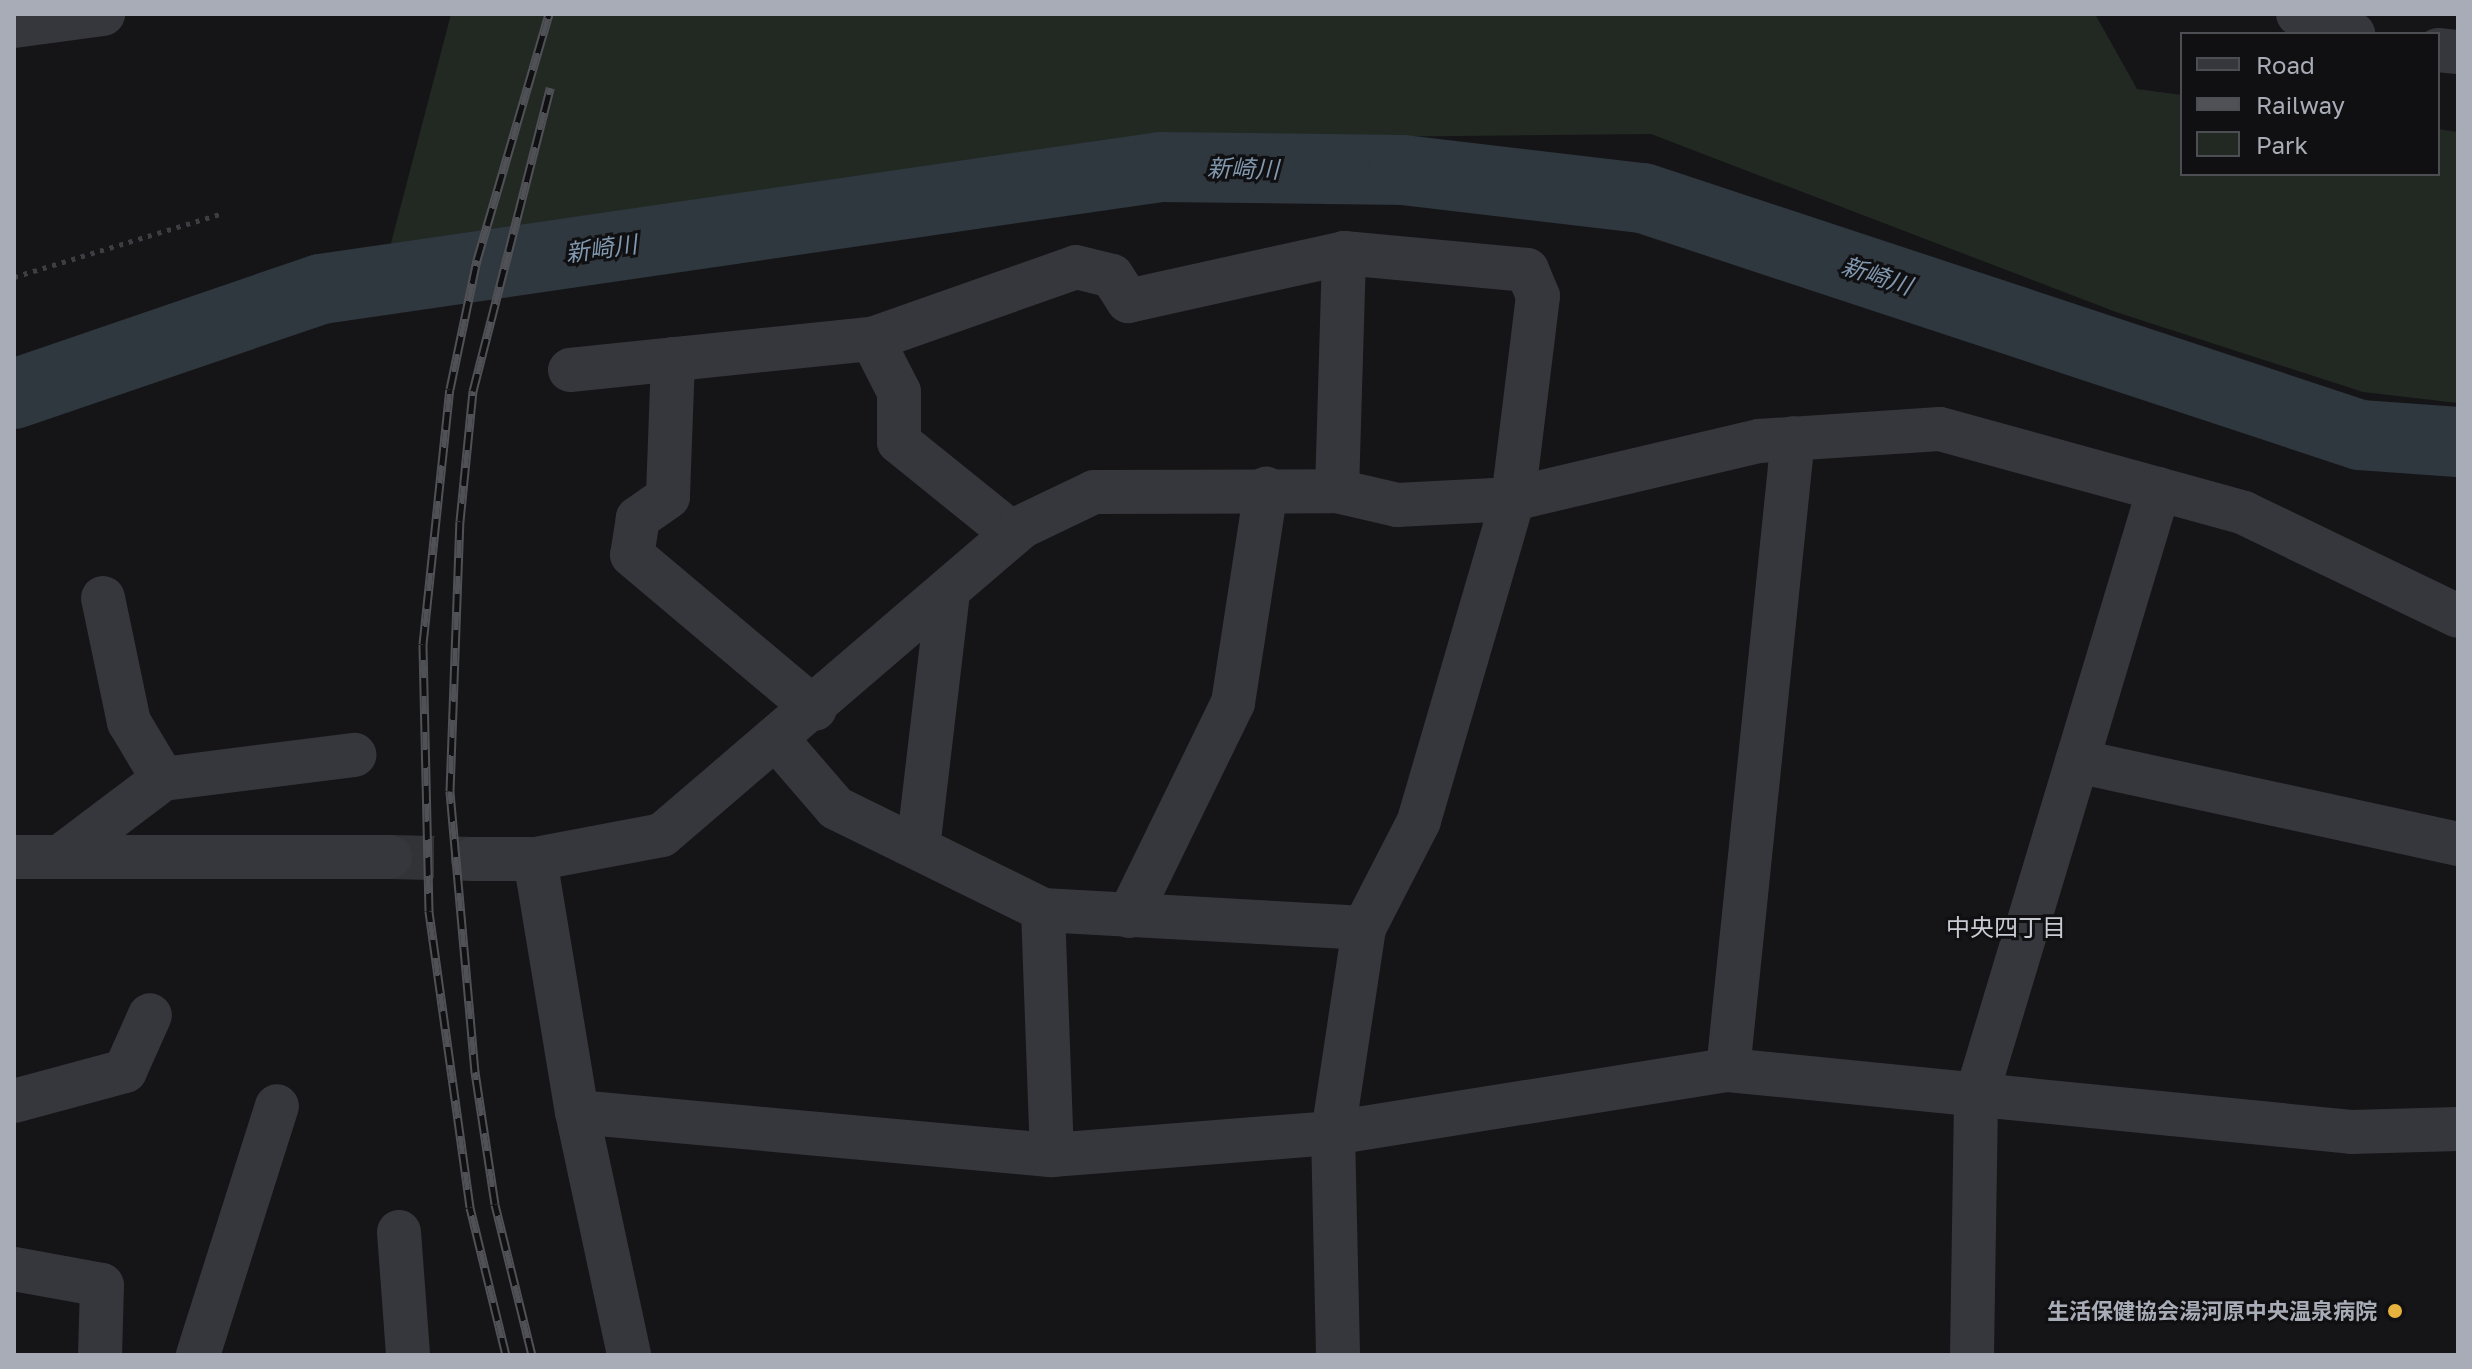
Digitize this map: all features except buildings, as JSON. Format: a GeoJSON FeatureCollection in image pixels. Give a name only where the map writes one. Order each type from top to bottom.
{"type":"FeatureCollection","features":[{"type":"Feature","properties":{"kind":"street"},"geometry":{"type":"LineString","coordinates":[[14,26],[103,14]]}},
{"type":"Feature","properties":{"kind":"street"},"geometry":{"type":"LineString","coordinates":[[2298,14],[2348,32]]}},
{"type":"Feature","properties":{"kind":"street"},"geometry":{"type":"LineString","coordinates":[[1337,491],[1344,253]]}},
{"type":"Feature","properties":{"kind":"street"},"geometry":{"type":"LineString","coordinates":[[570,370],[872,339],[1076,267],[1112,276],[1128,301],[1344,253],[1527,270],[1538,296],[1513,499],[1419,821],[1364,928],[1333,1133],[1338,1355]]}},
{"type":"Feature","properties":{"kind":"street"},"geometry":{"type":"LineString","coordinates":[[872,339],[899,392],[899,442],[1013,534]]}},
{"type":"Feature","properties":{"kind":"street"},"geometry":{"type":"LineString","coordinates":[[673,359],[668,497],[638,518],[632,555],[815,709]]}},
{"type":"Feature","properties":{"kind":"street"},"geometry":{"type":"LineString","coordinates":[[473,859],[535,859],[662,835],[779,742],[1013,534],[1094,492],[1337,491],[1397,505],[1513,499],[1793,438],[1940,429],[2244,513],[2458,616]]}},
{"type":"Feature","properties":{"kind":"street"},"geometry":{"type":"LineString","coordinates":[[1728,1070],[1793,438]]}},
{"type":"Feature","properties":{"kind":"street"},"geometry":{"type":"LineString","coordinates":[[1129,916],[1233,703],[1266,489]]}},
{"type":"Feature","properties":{"kind":"street"},"geometry":{"type":"LineString","coordinates":[[1972,1355],[1976,1097],[2159,489]]}},
{"type":"Feature","properties":{"kind":"street"},"geometry":{"type":"LineString","coordinates":[[918,848],[948,592]]}},
{"type":"Feature","properties":{"kind":"street"},"geometry":{"type":"LineString","coordinates":[[103,598],[129,722],[163,779]]}},
{"type":"Feature","properties":{"kind":"street"},"geometry":{"type":"LineString","coordinates":[[779,742],[836,808],[1043,910],[1364,928]]}},
{"type":"Feature","properties":{"kind":"street"},"geometry":{"type":"LineString","coordinates":[[61,856],[163,779],[354,755]]}},
{"type":"Feature","properties":{"kind":"street"},"geometry":{"type":"LineString","coordinates":[[2077,761],[2458,844]]}},
{"type":"Feature","properties":{"kind":"street"},"geometry":{"type":"LineString","coordinates":[[14,857],[390,857]]}},
{"type":"Feature","properties":{"kind":"street"},"geometry":{"type":"LineString","coordinates":[[535,859],[577,1112],[629,1355]]}},
{"type":"Feature","properties":{"kind":"street"},"geometry":{"type":"LineString","coordinates":[[1043,910],[1052,1155]]}},
{"type":"Feature","properties":{"kind":"street"},"geometry":{"type":"LineString","coordinates":[[14,1101],[125,1071],[150,1015]]}},
{"type":"Feature","properties":{"kind":"street"},"geometry":{"type":"LineString","coordinates":[[577,1112],[1052,1155],[1333,1133],[1728,1070],[2351,1132],[2458,1129]]}},
{"type":"Feature","properties":{"kind":"street"},"geometry":{"type":"LineString","coordinates":[[198,1355],[277,1106]]}},
{"type":"Feature","properties":{"kind":"street"},"geometry":{"type":"LineString","coordinates":[[399,1232],[408,1355]]}},
{"type":"Feature","properties":{"kind":"street"},"geometry":{"type":"LineString","coordinates":[[14,1269],[102,1285],[100,1355]]}},
{"type":"Feature","properties":{"kind":"path"},"geometry":{"type":"LineString","coordinates":[[14,277],[220,214]]}},
{"type":"Feature","properties":{"kind":"green space"},"geometry":{"type":"Polygon","coordinates":[[[451,14],[2095,14],[2137,89],[2180,95],[2180,176],[2440,176],[2440,129],[2458,132],[2458,403],[2363,392],[2116,312],[1651,134],[1187,139],[390,247],[451,14]]]}},
{"type":"Feature","properties":{"kind":"waterway","name":"新崎川"},"geometry":{"type":"LineString","coordinates":[[14,394],[321,289],[1160,167],[1403,170],[1643,198],[2360,435],[2458,442]]}},
{"type":"Feature","properties":{"kind":"tunnel"},"geometry":{"type":"LineString","coordinates":[[390,857],[473,859]]}},
{"type":"Feature","properties":{"kind":"railway"},"geometry":{"type":"LineString","coordinates":[[506,1355],[470,1207],[429,911],[423,644],[450,389],[477,260],[549,14]]}},
{"type":"Feature","properties":{"kind":"railway"},"geometry":{"type":"LineString","coordinates":[[532,1355],[495,1204],[475,1072],[450,791],[460,521],[473,391],[550,88]]}},
{"type":"Feature","properties":{"kind":"place","name":"生活保健協会湯河原中央温泉病院"},"geometry":{"type":"Point","coordinates":[2395,1311]}},
{"type":"Feature","properties":{"kind":"district","name":"中央四丁目"},"geometry":{"type":"Point","coordinates":[2006,927]}}]}
